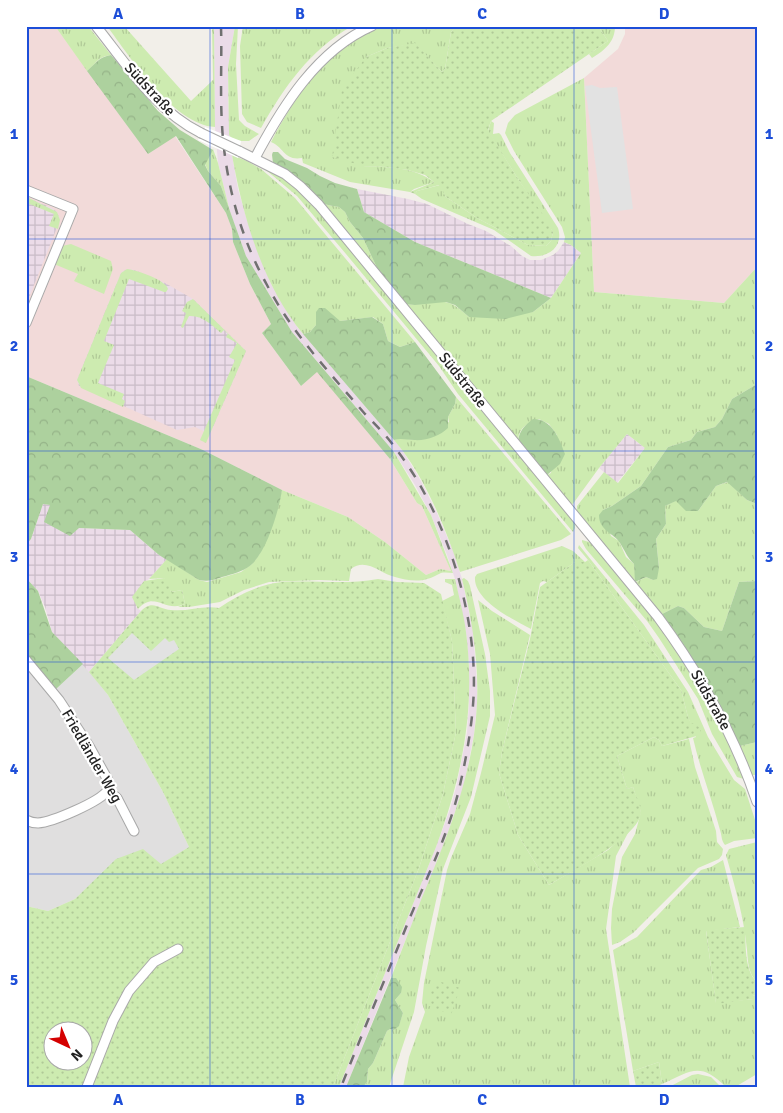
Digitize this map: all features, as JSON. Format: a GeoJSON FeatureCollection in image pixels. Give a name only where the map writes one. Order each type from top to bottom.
{"type":"FeatureCollection","features":[{"type":"Feature","properties":{"kind":"street","name":"Südstraße"},"geometry":{"type":"LineString","coordinates":[[96,26],[163,106],[184,124],[285,174],[300,186],[319,206],[658,617],[684,653],[714,702],[736,747],[757,802]]}},
{"type":"Feature","properties":{"kind":"street"},"geometry":{"type":"LineString","coordinates":[[255,158],[293,94],[320,62],[346,40],[372,26]]}},
{"type":"Feature","properties":{"kind":"street"},"geometry":{"type":"LineString","coordinates":[[26,190],[73,210],[26,323]]}},
{"type":"Feature","properties":{"kind":"street","name":"Friedländer Weg"},"geometry":{"type":"LineString","coordinates":[[27,661],[58,700],[89,746],[109,782],[108,790],[117,798],[134,831]]}},
{"type":"Feature","properties":{"kind":"street"},"geometry":{"type":"LineString","coordinates":[[26,820],[36,823],[62,816],[102,797],[108,790]]}},
{"type":"Feature","properties":{"kind":"street"},"geometry":{"type":"LineString","coordinates":[[87,1087],[113,1021],[129,991],[154,962],[178,949]]}},
{"type":"Feature","properties":{"kind":"shaded area"},"geometry":{"type":"Polygon","coordinates":[[[26,26],[55,26],[148,154],[175,136],[226,213],[232,229],[233,242],[250,284],[271,324],[262,333],[301,386],[317,371],[390,459],[417,503],[422,506],[451,571],[440,569],[426,575],[385,542],[348,517],[282,490],[203,450],[26,376],[26,26]]]}},
{"type":"Feature","properties":{"kind":"shaded area"},"geometry":{"type":"Polygon","coordinates":[[[214,26],[235,26],[228,67],[232,155],[238,189],[247,220],[271,284],[298,328],[401,448],[421,481],[454,553],[462,579],[473,631],[477,705],[474,734],[464,786],[442,850],[346,1087],[339,1087],[436,847],[457,784],[467,733],[469,704],[469,664],[466,632],[455,579],[447,555],[431,515],[415,485],[394,452],[292,332],[246,256],[230,212],[218,163],[215,127],[214,26]]]}},
{"type":"Feature","properties":{"kind":"shaded area"},"geometry":{"type":"Polygon","coordinates":[[[639,26],[757,26],[757,267],[724,303],[594,292],[584,78],[618,49],[625,34],[625,28],[639,26]]]}},
{"type":"Feature","properties":{"kind":"shaded area"},"geometry":{"type":"Polygon","coordinates":[[[592,85],[600,88],[617,87],[633,209],[602,213],[585,86],[592,85]]]}},
{"type":"Feature","properties":{"kind":"shaded area"},"geometry":{"type":"Polygon","coordinates":[[[357,189],[427,204],[486,231],[530,260],[541,260],[553,255],[564,242],[581,253],[551,298],[415,242],[364,212],[357,189]]]}},
{"type":"Feature","properties":{"kind":"shaded area"},"geometry":{"type":"Polygon","coordinates":[[[26,197],[52,208],[57,212],[60,220],[26,305],[26,197]]]}},
{"type":"Feature","properties":{"kind":"shaded area"},"geometry":{"type":"Polygon","coordinates":[[[127,269],[165,283],[193,299],[246,351],[210,434],[195,427],[177,430],[79,386],[77,380],[121,273],[127,269]]]}},
{"type":"Feature","properties":{"kind":"shaded area"},"geometry":{"type":"Polygon","coordinates":[[[627,434],[645,448],[617,483],[599,468],[627,434]]]}},
{"type":"Feature","properties":{"kind":"shaded area"},"geometry":{"type":"Polygon","coordinates":[[[43,504],[50,505],[79,528],[130,530],[159,555],[167,559],[144,582],[136,607],[141,611],[89,672],[52,632],[38,591],[26,578],[26,545],[31,539],[43,504]]]}},
{"type":"Feature","properties":{"kind":"shaded area"},"geometry":{"type":"Polygon","coordinates":[[[132,633],[151,651],[165,638],[169,642],[174,640],[179,649],[134,680],[108,658],[132,633]]]}},
{"type":"Feature","properties":{"kind":"shaded area"},"geometry":{"type":"Polygon","coordinates":[[[26,654],[56,689],[83,664],[108,695],[163,792],[189,847],[161,865],[117,859],[75,899],[48,911],[26,906],[26,654]]]}},
{"type":"Feature","properties":{"kind":"green space"},"geometry":{"type":"Polygon","coordinates":[[[55,26],[88,26],[111,55],[100,59],[87,71],[55,26]]]}},
{"type":"Feature","properties":{"kind":"green space"},"geometry":{"type":"Polygon","coordinates":[[[107,26],[124,26],[191,101],[213,80],[212,26],[214,26],[215,127],[200,123],[184,115],[169,102],[140,71],[107,26]]]}},
{"type":"Feature","properties":{"kind":"green space"},"geometry":{"type":"Polygon","coordinates":[[[235,26],[238,26],[236,64],[239,120],[259,134],[249,141],[235,140],[229,135],[228,67],[235,26]]]}},
{"type":"Feature","properties":{"kind":"green space"},"geometry":{"type":"Polygon","coordinates":[[[243,26],[352,26],[323,47],[299,71],[279,98],[261,128],[247,122],[242,114],[240,46],[243,26]]]}},
{"type":"Feature","properties":{"kind":"green space"},"geometry":{"type":"Polygon","coordinates":[[[382,26],[484,26],[455,27],[451,32],[445,69],[442,72],[415,44],[387,48],[366,57],[363,166],[391,168],[418,173],[434,182],[410,192],[350,182],[303,163],[302,158],[288,156],[271,142],[281,123],[304,89],[330,59],[363,35],[382,26]]]}},
{"type":"Feature","properties":{"kind":"green space"},"geometry":{"type":"Polygon","coordinates":[[[598,26],[615,26],[615,32],[608,45],[592,58],[589,54],[608,41],[598,26]]]}},
{"type":"Feature","properties":{"kind":"green space"},"geometry":{"type":"Polygon","coordinates":[[[598,26],[608,41],[491,121],[488,130],[553,232],[551,241],[546,246],[528,245],[477,218],[446,197],[439,185],[417,191],[415,194],[410,192],[434,182],[425,175],[408,170],[363,166],[332,157],[342,89],[366,57],[387,48],[415,43],[442,72],[445,69],[451,32],[455,27],[598,26]]]}},
{"type":"Feature","properties":{"kind":"green space"},"geometry":{"type":"Polygon","coordinates":[[[111,55],[158,111],[180,130],[213,150],[205,165],[221,186],[246,256],[292,332],[394,452],[390,459],[317,372],[301,386],[262,333],[271,324],[250,284],[233,242],[232,229],[226,213],[176,136],[148,154],[87,71],[101,59],[111,55]]]}},
{"type":"Feature","properties":{"kind":"green space"},"geometry":{"type":"Polygon","coordinates":[[[584,78],[594,292],[724,303],[757,267],[757,384],[732,399],[722,419],[715,427],[697,432],[691,440],[668,447],[641,486],[603,510],[611,536],[619,541],[626,557],[634,564],[636,582],[646,577],[653,580],[659,568],[656,539],[666,524],[665,506],[677,500],[698,511],[716,486],[728,482],[747,500],[757,504],[757,581],[739,582],[722,631],[704,627],[684,608],[678,606],[662,614],[577,512],[577,506],[604,472],[618,483],[645,448],[627,434],[573,504],[569,503],[547,475],[551,473],[557,435],[549,424],[539,419],[531,422],[522,429],[518,440],[405,304],[445,302],[455,306],[469,317],[533,312],[551,298],[581,253],[564,242],[565,237],[562,227],[514,151],[505,133],[508,123],[515,115],[584,78]]]}},
{"type":"Feature","properties":{"kind":"green space"},"geometry":{"type":"Polygon","coordinates":[[[491,121],[494,123],[493,134],[499,133],[501,135],[510,153],[558,228],[559,241],[557,246],[549,253],[531,256],[494,230],[422,199],[415,194],[417,191],[440,185],[446,197],[477,218],[528,245],[546,246],[551,241],[553,232],[488,131],[491,121]]]}},
{"type":"Feature","properties":{"kind":"green space"},"geometry":{"type":"Polygon","coordinates":[[[213,149],[230,212],[221,186],[208,171],[205,164],[213,149]]]}},
{"type":"Feature","properties":{"kind":"green space"},"geometry":{"type":"Polygon","coordinates":[[[273,152],[278,152],[285,159],[335,183],[357,189],[364,212],[415,242],[551,298],[533,312],[505,319],[469,317],[455,305],[446,302],[405,304],[379,272],[363,238],[350,222],[345,212],[339,207],[323,204],[288,171],[273,163],[273,152]]]}},
{"type":"Feature","properties":{"kind":"green space"},"geometry":{"type":"Polygon","coordinates":[[[232,155],[261,169],[295,198],[415,342],[400,347],[388,341],[383,324],[373,317],[340,321],[316,312],[316,325],[310,332],[303,334],[276,294],[265,272],[248,226],[232,155]]]}},
{"type":"Feature","properties":{"kind":"green space"},"geometry":{"type":"Polygon","coordinates":[[[266,168],[293,186],[317,208],[575,521],[573,532],[458,394],[439,366],[346,254],[297,196],[266,168]]]}},
{"type":"Feature","properties":{"kind":"green space"},"geometry":{"type":"Polygon","coordinates":[[[29,198],[57,212],[60,220],[58,229],[49,226],[54,214],[27,203],[29,198]]]}},
{"type":"Feature","properties":{"kind":"green space"},"geometry":{"type":"Polygon","coordinates":[[[323,204],[339,207],[345,212],[350,222],[363,238],[379,272],[323,204]]]}},
{"type":"Feature","properties":{"kind":"green space"},"geometry":{"type":"Polygon","coordinates":[[[71,244],[111,261],[113,269],[104,294],[74,281],[78,274],[54,264],[62,246],[71,244]]]}},
{"type":"Feature","properties":{"kind":"green space"},"geometry":{"type":"Polygon","coordinates":[[[127,269],[144,273],[157,279],[168,289],[164,292],[129,279],[104,341],[114,345],[98,383],[124,394],[122,399],[125,401],[123,407],[81,388],[77,380],[121,273],[127,269]]]}},
{"type":"Feature","properties":{"kind":"green space"},"geometry":{"type":"Polygon","coordinates":[[[193,299],[246,351],[206,443],[200,440],[235,360],[229,357],[237,343],[226,337],[228,334],[224,330],[221,333],[198,317],[189,316],[183,328],[181,327],[186,313],[182,311],[187,302],[193,299]]]}},
{"type":"Feature","properties":{"kind":"green space"},"geometry":{"type":"Polygon","coordinates":[[[319,308],[325,308],[340,321],[372,317],[383,324],[388,341],[400,347],[415,342],[456,397],[455,404],[448,417],[448,428],[437,436],[428,439],[394,440],[303,334],[310,332],[316,325],[316,312],[319,308]]]}},
{"type":"Feature","properties":{"kind":"green space"},"geometry":{"type":"Polygon","coordinates":[[[26,376],[203,450],[282,490],[271,530],[257,559],[251,565],[237,572],[211,580],[199,580],[159,555],[130,530],[79,528],[70,536],[44,522],[50,505],[43,504],[31,539],[26,545],[26,376]]]}},
{"type":"Feature","properties":{"kind":"green space"},"geometry":{"type":"Polygon","coordinates":[[[757,384],[757,504],[747,500],[727,482],[716,486],[698,511],[686,511],[676,501],[665,506],[666,524],[656,539],[659,568],[657,579],[653,580],[646,577],[635,582],[634,564],[620,543],[601,525],[599,515],[603,510],[641,486],[668,447],[691,440],[697,432],[715,427],[722,419],[732,399],[757,384]]]}},
{"type":"Feature","properties":{"kind":"green space"},"geometry":{"type":"Polygon","coordinates":[[[456,397],[571,534],[561,540],[460,572],[433,503],[415,469],[394,440],[400,438],[415,440],[449,422],[448,417],[455,404],[456,397]]]}},
{"type":"Feature","properties":{"kind":"green space"},"geometry":{"type":"Polygon","coordinates":[[[533,419],[545,422],[554,430],[565,454],[560,464],[547,475],[518,440],[523,428],[533,419]]]}},
{"type":"Feature","properties":{"kind":"green space"},"geometry":{"type":"Polygon","coordinates":[[[394,452],[431,515],[453,573],[442,573],[423,580],[411,580],[395,577],[368,565],[362,565],[351,569],[349,581],[269,582],[244,590],[220,602],[189,607],[178,607],[185,604],[182,590],[171,592],[164,578],[149,579],[167,559],[199,580],[207,582],[241,572],[252,564],[259,555],[268,536],[282,490],[348,517],[385,542],[426,575],[440,569],[451,571],[422,506],[417,503],[390,459],[394,452]]]}},
{"type":"Feature","properties":{"kind":"green space"},"geometry":{"type":"Polygon","coordinates":[[[582,540],[593,543],[644,606],[681,656],[714,712],[744,779],[737,777],[712,734],[698,699],[659,638],[647,621],[586,549],[582,540]]]}},
{"type":"Feature","properties":{"kind":"green space"},"geometry":{"type":"Polygon","coordinates":[[[579,545],[644,625],[688,692],[708,737],[734,780],[745,789],[757,826],[757,838],[734,841],[725,845],[696,750],[693,738],[696,737],[688,717],[681,690],[578,548],[579,545]]]}},
{"type":"Feature","properties":{"kind":"green space"},"geometry":{"type":"Polygon","coordinates":[[[562,546],[573,551],[585,562],[575,562],[547,582],[543,581],[540,583],[531,629],[487,601],[476,585],[475,577],[477,574],[562,546]]]}},
{"type":"Feature","properties":{"kind":"green space"},"geometry":{"type":"Polygon","coordinates":[[[588,560],[681,690],[688,717],[691,723],[700,728],[700,735],[662,746],[659,740],[654,737],[617,756],[627,789],[633,787],[639,803],[641,813],[637,822],[629,833],[602,854],[549,885],[518,835],[499,773],[502,752],[530,639],[540,587],[575,562],[585,562],[588,560]]]}},
{"type":"Feature","properties":{"kind":"green space"},"geometry":{"type":"Polygon","coordinates":[[[26,578],[38,591],[52,632],[83,664],[56,689],[26,654],[26,578]]]}},
{"type":"Feature","properties":{"kind":"green space"},"geometry":{"type":"Polygon","coordinates":[[[164,578],[167,580],[171,592],[182,590],[185,604],[171,606],[150,601],[138,609],[132,597],[144,581],[164,578]]]}},
{"type":"Feature","properties":{"kind":"green space"},"geometry":{"type":"Polygon","coordinates":[[[464,578],[470,586],[485,654],[490,691],[490,716],[471,797],[443,869],[414,1012],[389,1087],[363,1087],[367,1082],[368,1069],[373,1063],[387,1031],[390,1029],[394,1030],[399,1025],[403,1013],[395,1000],[401,993],[396,978],[391,978],[458,804],[471,754],[477,703],[477,672],[472,625],[462,579],[464,578]]]}},
{"type":"Feature","properties":{"kind":"green space"},"geometry":{"type":"Polygon","coordinates":[[[378,579],[424,583],[441,594],[452,641],[456,732],[443,794],[419,868],[333,1087],[26,1087],[26,906],[48,911],[75,899],[116,859],[143,849],[161,864],[189,847],[163,792],[108,695],[89,672],[145,607],[152,605],[177,610],[207,607],[219,608],[249,591],[274,583],[342,582],[378,579]]]}},
{"type":"Feature","properties":{"kind":"green space"},"geometry":{"type":"Polygon","coordinates":[[[445,579],[455,579],[463,613],[469,660],[468,715],[460,768],[436,847],[339,1087],[333,1087],[419,868],[443,794],[456,732],[452,641],[442,601],[454,595],[452,585],[445,582],[445,579]]]}},
{"type":"Feature","properties":{"kind":"green space"},"geometry":{"type":"Polygon","coordinates":[[[757,581],[757,742],[740,746],[704,678],[662,614],[678,606],[684,608],[704,627],[722,631],[739,582],[757,581]]]}},
{"type":"Feature","properties":{"kind":"green space"},"geometry":{"type":"Polygon","coordinates":[[[478,600],[530,635],[502,752],[499,773],[518,835],[549,885],[608,850],[629,831],[616,856],[606,929],[630,1087],[403,1087],[409,1057],[425,1012],[422,1003],[424,983],[447,870],[470,814],[495,715],[490,654],[478,600]]]}},
{"type":"Feature","properties":{"kind":"green space"},"geometry":{"type":"Polygon","coordinates":[[[654,737],[659,740],[662,746],[689,739],[695,767],[716,831],[717,842],[723,849],[722,855],[719,859],[698,868],[633,933],[612,945],[612,909],[622,857],[635,834],[641,812],[633,787],[627,789],[617,756],[654,737]]]}},
{"type":"Feature","properties":{"kind":"green space"},"geometry":{"type":"Polygon","coordinates":[[[757,742],[757,775],[752,775],[740,746],[757,742]]]}},
{"type":"Feature","properties":{"kind":"green space"},"geometry":{"type":"Polygon","coordinates":[[[757,842],[757,982],[749,967],[746,938],[736,890],[726,855],[729,849],[757,842]]]}},
{"type":"Feature","properties":{"kind":"green space"},"geometry":{"type":"Polygon","coordinates":[[[723,860],[740,927],[706,931],[716,1003],[753,999],[753,996],[757,994],[757,1074],[735,1087],[726,1087],[717,1079],[702,1071],[688,1072],[662,1084],[659,1062],[633,1071],[613,950],[637,937],[701,870],[723,860]]]}},
{"type":"Feature","properties":{"kind":"green space"},"geometry":{"type":"Polygon","coordinates":[[[745,927],[748,964],[757,982],[757,994],[753,996],[753,999],[716,1004],[706,930],[745,927]]]}},
{"type":"Feature","properties":{"kind":"green space"},"geometry":{"type":"Polygon","coordinates":[[[391,978],[396,978],[402,987],[401,993],[395,1000],[403,1013],[399,1026],[394,1030],[390,1029],[387,1031],[373,1063],[368,1069],[367,1082],[363,1087],[346,1087],[391,978]]]}},
{"type":"Feature","properties":{"kind":"green space"},"geometry":{"type":"Polygon","coordinates":[[[435,980],[460,988],[451,1015],[427,1005],[435,980]]]}},
{"type":"Feature","properties":{"kind":"green space"},"geometry":{"type":"Polygon","coordinates":[[[659,1062],[662,1084],[655,1087],[636,1087],[633,1071],[659,1062]]]}},
{"type":"Feature","properties":{"kind":"green space"},"geometry":{"type":"Polygon","coordinates":[[[698,1074],[711,1077],[721,1087],[669,1087],[692,1075],[698,1074]]]}},
{"type":"Feature","properties":{"kind":"pier"},"geometry":{"type":"Polygon","coordinates":[[[205,127],[241,141],[238,158],[198,140],[205,127]]]}},
{"type":"Feature","properties":{"kind":"railway"},"geometry":{"type":"LineString","coordinates":[[221,26],[222,125],[230,187],[235,208],[257,267],[288,320],[338,383],[389,440],[431,505],[445,537],[456,570],[465,604],[471,639],[474,673],[473,705],[470,735],[456,802],[438,851],[341,1087]]}}]}
